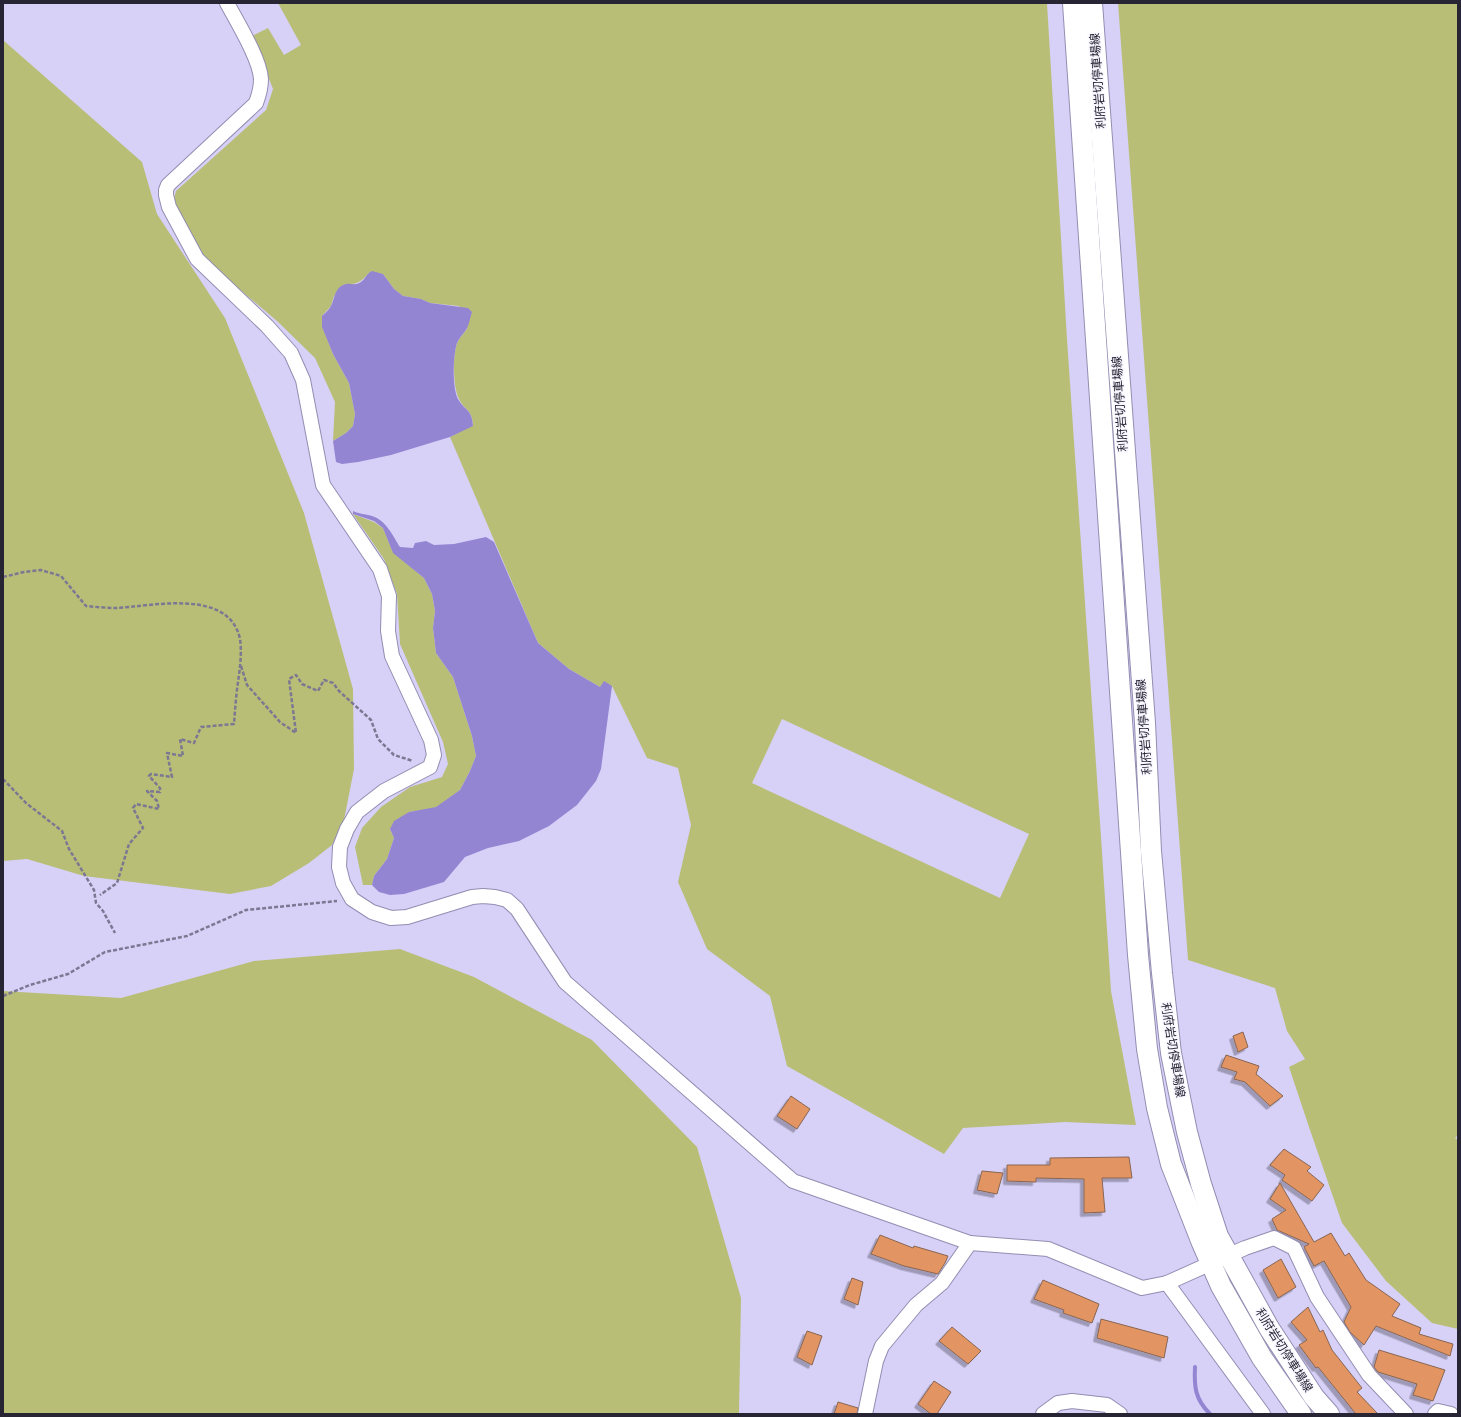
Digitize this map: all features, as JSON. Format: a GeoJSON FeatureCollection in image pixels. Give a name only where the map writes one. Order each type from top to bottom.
{"type":"FeatureCollection","features":[{"type":"Feature","properties":{"kind":"main road","name":"利府岩切停車場線"},"geometry":{"type":"LineString","coordinates":[[1073,3],[1137,947],[1147,1049],[1157,1108],[1171,1164],[1202,1243],[1220,1260],[1269,1328],[1314,1397],[1329,1414]]}},
{"type":"Feature","properties":{"kind":"main road","name":"利府岩切停車場線"},"geometry":{"type":"LineString","coordinates":[[1092,3],[1145,723],[1151,851],[1171,1054],[1187,1132],[1201,1184],[1218,1236],[1221,1286],[1262,1358],[1301,1414]]}},
{"type":"Feature","properties":{"kind":"street"},"geometry":{"type":"LineString","coordinates":[[227,3],[253,53],[261,77],[260,92],[256,103],[168,185],[166,195],[169,207],[197,259],[267,326],[291,353],[303,380],[323,485],[380,569],[389,596],[388,631],[392,656],[431,740],[434,754],[430,767],[384,791],[357,812],[346,829],[340,847],[339,867],[343,883],[352,899],[372,912],[391,918],[407,917],[472,897],[483,896],[507,900],[517,909],[565,982],[794,1181],[970,1243],[1048,1249],[1142,1288],[1167,1283],[1245,1248],[1274,1238],[1294,1248],[1317,1297],[1369,1375],[1406,1414]]}},
{"type":"Feature","properties":{"kind":"street"},"geometry":{"type":"LineString","coordinates":[[865,1414],[876,1360],[882,1346],[916,1305],[942,1283],[970,1243]]}},
{"type":"Feature","properties":{"kind":"street"},"geometry":{"type":"LineString","coordinates":[[1167,1283],[1263,1414]]}},
{"type":"Feature","properties":{"kind":"street"},"geometry":{"type":"LineString","coordinates":[[1043,1414],[1058,1403],[1072,1401],[1092,1408],[1107,1406],[1120,1414]]}},
{"type":"Feature","properties":{"kind":"street"},"geometry":{"type":"LineString","coordinates":[[1435,1414],[1438,1411],[1451,1414]]}},
{"type":"Feature","properties":{"kind":"path"},"geometry":{"type":"LineString","coordinates":[[3,577],[41,570],[61,576],[86,606],[116,608],[151,604],[199,604],[213,608],[234,623],[240,639],[241,666],[234,724],[201,727],[194,743],[180,739],[183,756],[167,754],[172,777],[151,774],[149,776],[160,788],[160,792],[147,790],[157,801],[158,809],[136,804],[133,808],[143,828],[129,844],[117,883],[100,895]]}},
{"type":"Feature","properties":{"kind":"path"},"geometry":{"type":"LineString","coordinates":[[241,666],[247,685],[280,722],[296,733],[290,679],[296,675],[302,684],[318,692],[324,680],[333,683],[339,691],[371,720],[378,739],[394,755],[430,767]]}},
{"type":"Feature","properties":{"kind":"path"},"geometry":{"type":"LineString","coordinates":[[3,779],[26,803],[62,831],[69,849],[94,890],[96,903],[103,911],[115,933]]}},
{"type":"Feature","properties":{"kind":"path"},"geometry":{"type":"LineString","coordinates":[[3,996],[30,985],[68,974],[105,952],[187,936],[246,910],[352,899]]}},
{"type":"Feature","properties":{"kind":"green space"},"geometry":{"type":"Polygon","coordinates":[[[278,3],[1047,3],[1067,339],[1111,991],[1136,1125],[1065,1122],[963,1128],[944,1154],[787,1066],[770,996],[707,949],[678,882],[691,825],[678,768],[647,758],[612,686],[604,682],[600,687],[569,669],[538,643],[450,437],[473,425],[470,413],[459,399],[454,379],[456,346],[467,329],[459,306],[430,303],[421,299],[403,296],[394,289],[383,274],[369,273],[359,282],[346,284],[334,296],[331,306],[322,316],[322,326],[333,354],[349,383],[355,414],[353,426],[346,433],[333,441],[335,402],[315,358],[277,321],[205,260],[176,207],[174,199],[176,191],[266,110],[273,89],[252,36],[268,28],[284,55],[301,45],[278,3]],[[782,719],[752,783],[1000,898],[1029,834],[782,719]]]}},
{"type":"Feature","properties":{"kind":"green space"},"geometry":{"type":"Polygon","coordinates":[[[1118,3],[1458,3],[1458,1135],[1455,1138],[1458,1140],[1458,1329],[1432,1323],[1386,1281],[1342,1223],[1289,1067],[1305,1059],[1287,1031],[1275,988],[1188,960],[1118,3]]]}},
{"type":"Feature","properties":{"kind":"green space"},"geometry":{"type":"Polygon","coordinates":[[[3,40],[142,162],[157,214],[225,318],[304,513],[353,689],[354,769],[344,820],[332,845],[309,863],[271,886],[230,894],[84,876],[27,859],[3,861],[3,40]]]}},
{"type":"Feature","properties":{"kind":"green space"},"geometry":{"type":"Polygon","coordinates":[[[353,514],[374,522],[383,528],[393,552],[424,578],[432,594],[435,611],[433,628],[436,653],[453,677],[472,736],[476,756],[460,790],[436,808],[409,812],[390,829],[394,838],[387,859],[374,876],[372,885],[363,885],[355,847],[362,828],[381,807],[410,787],[442,777],[448,764],[443,742],[400,644],[397,594],[384,559],[353,514]]]}},
{"type":"Feature","properties":{"kind":"green space"},"geometry":{"type":"Polygon","coordinates":[[[400,949],[474,977],[592,1040],[697,1147],[741,1298],[739,1414],[3,1414],[3,991],[121,998],[254,961],[400,949]]]}},
{"type":"Feature","properties":{"kind":"shaded area"},"geometry":{"type":"Polygon","coordinates":[[[372,271],[383,274],[394,289],[403,296],[421,299],[430,303],[468,308],[472,312],[467,328],[457,343],[454,371],[456,394],[458,399],[470,413],[473,426],[450,437],[391,455],[342,464],[336,462],[333,441],[346,433],[353,426],[355,414],[349,383],[333,354],[322,327],[322,316],[330,307],[339,288],[346,284],[359,283],[372,271]]]}},
{"type":"Feature","properties":{"kind":"shaded area"},"geometry":{"type":"Polygon","coordinates":[[[353,511],[372,516],[381,521],[389,529],[400,547],[413,548],[415,543],[426,541],[434,545],[454,544],[486,537],[494,542],[538,643],[569,669],[600,687],[604,681],[612,686],[601,769],[596,781],[577,805],[549,826],[519,841],[488,848],[465,857],[444,882],[404,894],[390,895],[379,892],[372,885],[374,876],[387,859],[394,838],[390,829],[394,821],[409,812],[436,807],[460,790],[476,756],[472,736],[453,677],[436,653],[433,628],[435,611],[432,594],[424,578],[393,553],[383,528],[374,521],[353,514],[353,511]]]}},
{"type":"Feature","properties":{"kind":"building"},"geometry":{"type":"Polygon","coordinates":[[[1243,1032],[1248,1047],[1238,1052],[1233,1036],[1243,1032]]]}},
{"type":"Feature","properties":{"kind":"building"},"geometry":{"type":"Polygon","coordinates":[[[1226,1055],[1259,1066],[1256,1074],[1283,1096],[1270,1106],[1245,1082],[1234,1079],[1237,1072],[1221,1067],[1226,1055]]]}},
{"type":"Feature","properties":{"kind":"building"},"geometry":{"type":"Polygon","coordinates":[[[791,1096],[810,1109],[797,1129],[777,1116],[791,1096]]]}},
{"type":"Feature","properties":{"kind":"building"},"geometry":{"type":"Polygon","coordinates":[[[1284,1149],[1311,1167],[1307,1171],[1324,1185],[1312,1201],[1282,1180],[1285,1175],[1270,1165],[1284,1149]]]}},
{"type":"Feature","properties":{"kind":"building"},"geometry":{"type":"Polygon","coordinates":[[[1129,1157],[1132,1178],[1102,1178],[1105,1212],[1084,1213],[1084,1179],[1036,1178],[1036,1182],[1007,1181],[1007,1165],[1050,1165],[1050,1158],[1129,1157]]]}},
{"type":"Feature","properties":{"kind":"building"},"geometry":{"type":"Polygon","coordinates":[[[982,1171],[1003,1173],[997,1194],[977,1190],[982,1171]]]}},
{"type":"Feature","properties":{"kind":"building"},"geometry":{"type":"Polygon","coordinates":[[[1280,1183],[1314,1242],[1331,1233],[1345,1256],[1349,1253],[1366,1280],[1400,1304],[1392,1316],[1421,1328],[1419,1334],[1453,1344],[1450,1356],[1376,1326],[1364,1345],[1350,1332],[1344,1322],[1351,1307],[1324,1261],[1314,1266],[1304,1247],[1309,1244],[1277,1230],[1272,1219],[1286,1210],[1270,1199],[1280,1183]]]}},
{"type":"Feature","properties":{"kind":"building"},"geometry":{"type":"Polygon","coordinates":[[[880,1235],[913,1248],[914,1246],[948,1256],[938,1274],[904,1266],[871,1254],[880,1235]]]}},
{"type":"Feature","properties":{"kind":"building"},"geometry":{"type":"Polygon","coordinates":[[[1281,1259],[1296,1287],[1278,1298],[1263,1270],[1281,1259]]]}},
{"type":"Feature","properties":{"kind":"building"},"geometry":{"type":"Polygon","coordinates":[[[852,1278],[863,1282],[858,1305],[844,1299],[852,1278]]]}},
{"type":"Feature","properties":{"kind":"building"},"geometry":{"type":"Polygon","coordinates":[[[1043,1280],[1099,1304],[1092,1323],[1063,1313],[1064,1310],[1034,1299],[1043,1280]]]}},
{"type":"Feature","properties":{"kind":"building"},"geometry":{"type":"Polygon","coordinates":[[[1308,1307],[1320,1332],[1323,1330],[1332,1350],[1362,1388],[1357,1392],[1378,1414],[1356,1414],[1318,1367],[1316,1368],[1299,1345],[1307,1340],[1291,1322],[1308,1307]]]}},
{"type":"Feature","properties":{"kind":"building"},"geometry":{"type":"Polygon","coordinates":[[[1101,1319],[1168,1337],[1164,1358],[1097,1338],[1101,1319]]]}},
{"type":"Feature","properties":{"kind":"building"},"geometry":{"type":"Polygon","coordinates":[[[952,1327],[981,1351],[968,1364],[939,1341],[952,1327]]]}},
{"type":"Feature","properties":{"kind":"building"},"geometry":{"type":"Polygon","coordinates":[[[807,1331],[822,1336],[812,1365],[797,1357],[807,1331]]]}},
{"type":"Feature","properties":{"kind":"building"},"geometry":{"type":"Polygon","coordinates":[[[1379,1350],[1445,1370],[1433,1401],[1413,1395],[1417,1384],[1378,1372],[1374,1367],[1379,1350]]]}},
{"type":"Feature","properties":{"kind":"building"},"geometry":{"type":"Polygon","coordinates":[[[934,1381],[951,1392],[937,1414],[931,1414],[918,1404],[934,1381]]]}},
{"type":"Feature","properties":{"kind":"building"},"geometry":{"type":"Polygon","coordinates":[[[838,1402],[858,1408],[857,1414],[834,1414],[838,1402]]]}},
{"type":"Feature","properties":{"kind":"waterway"},"geometry":{"type":"LineString","coordinates":[[1195,1367],[1196,1392],[1201,1403],[1210,1414]]}}]}
